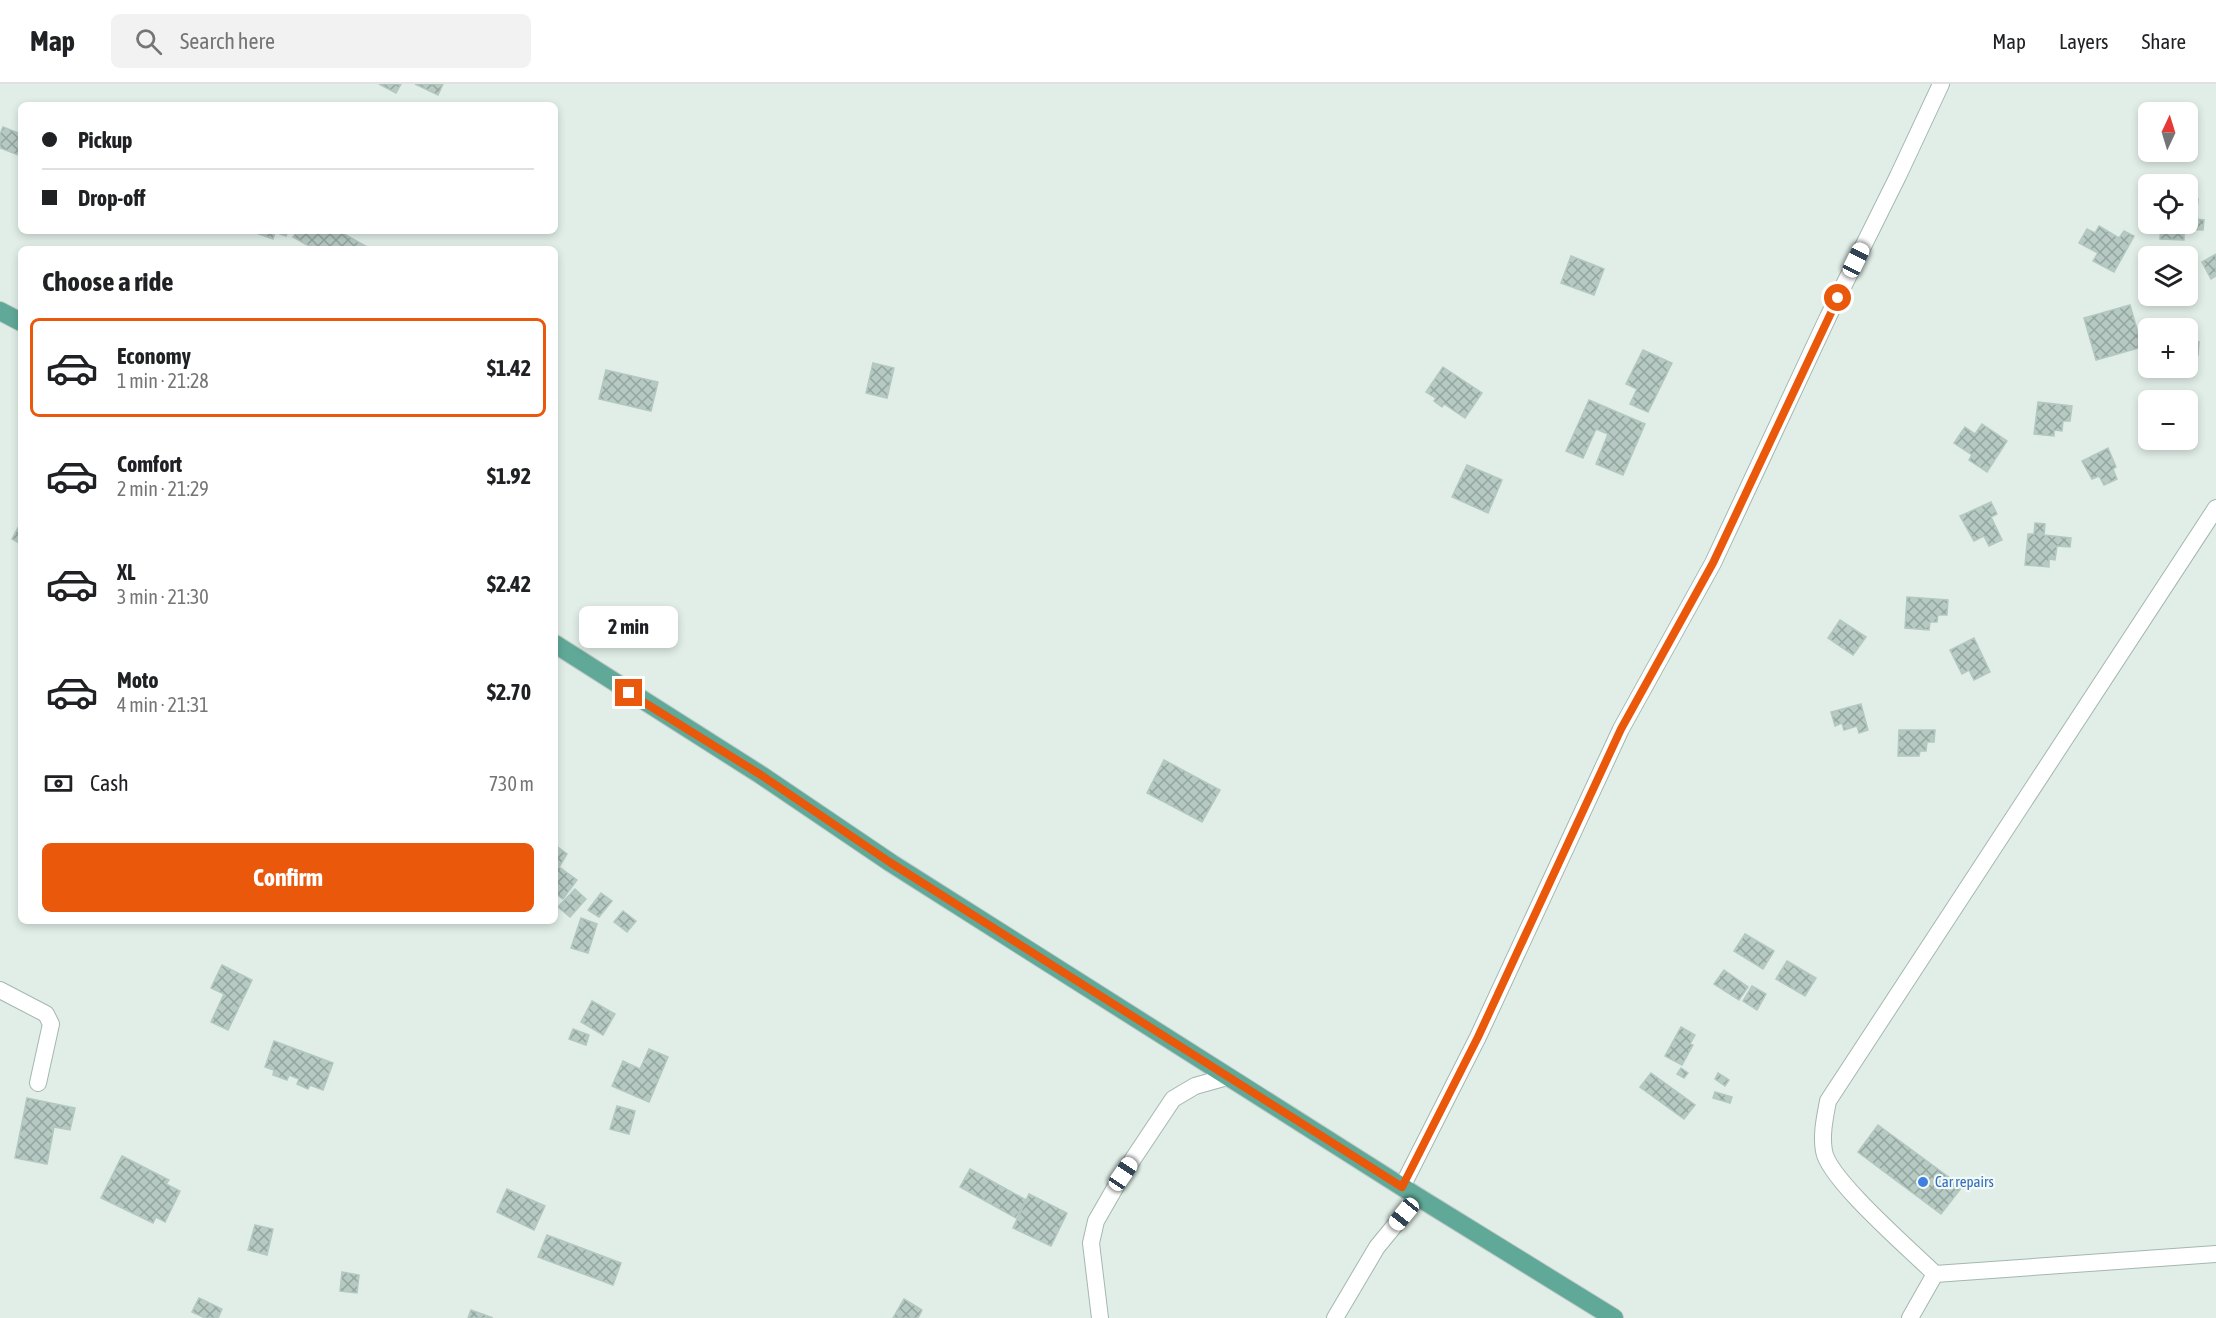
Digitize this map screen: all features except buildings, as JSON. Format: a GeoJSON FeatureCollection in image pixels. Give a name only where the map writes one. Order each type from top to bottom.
{"type":"FeatureCollection","features":[{"type":"Feature","properties":{"kind":"main road"},"geometry":{"type":"LineString","coordinates":[[0,311],[18,320]]}},
{"type":"Feature","properties":{"kind":"main road"},"geometry":{"type":"LineString","coordinates":[[558,646],[761,775],[891,863],[1227,1077],[1614,1318]]}},
{"type":"Feature","properties":{"kind":"street"},"geometry":{"type":"LineString","coordinates":[[1402,1187],[1478,1037],[1621,729],[1713,563],[1828,317],[1941,84]]}},
{"type":"Feature","properties":{"kind":"street"},"geometry":{"type":"LineString","coordinates":[[2216,508],[1828,1101],[1824,1122],[1824,1153],[1837,1177],[1935,1274],[2216,1254]]}},
{"type":"Feature","properties":{"kind":"street"},"geometry":{"type":"LineString","coordinates":[[0,990],[46,1014],[50,1019],[51,1030],[38,1083]]}},
{"type":"Feature","properties":{"kind":"street"},"geometry":{"type":"LineString","coordinates":[[1100,1318],[1091,1243],[1096,1221],[1123,1174],[1173,1099],[1195,1086],[1227,1077]]}},
{"type":"Feature","properties":{"kind":"street"},"geometry":{"type":"LineString","coordinates":[[1335,1318],[1377,1247],[1418,1197]]}},
{"type":"Feature","properties":{"kind":"street"},"geometry":{"type":"LineString","coordinates":[[1910,1318],[1935,1274]]}},
{"type":"Feature","properties":{"kind":"place","name":"Car repairs"},"geometry":{"type":"Point","coordinates":[1923,1182]}},
{"type":"Feature","properties":{"kind":"route"},"geometry":{"type":"LineString","coordinates":[[629,693],[761,775],[891,863],[1402,1187],[1478,1037],[1621,729],[1713,563],[1838,298]]}}]}
